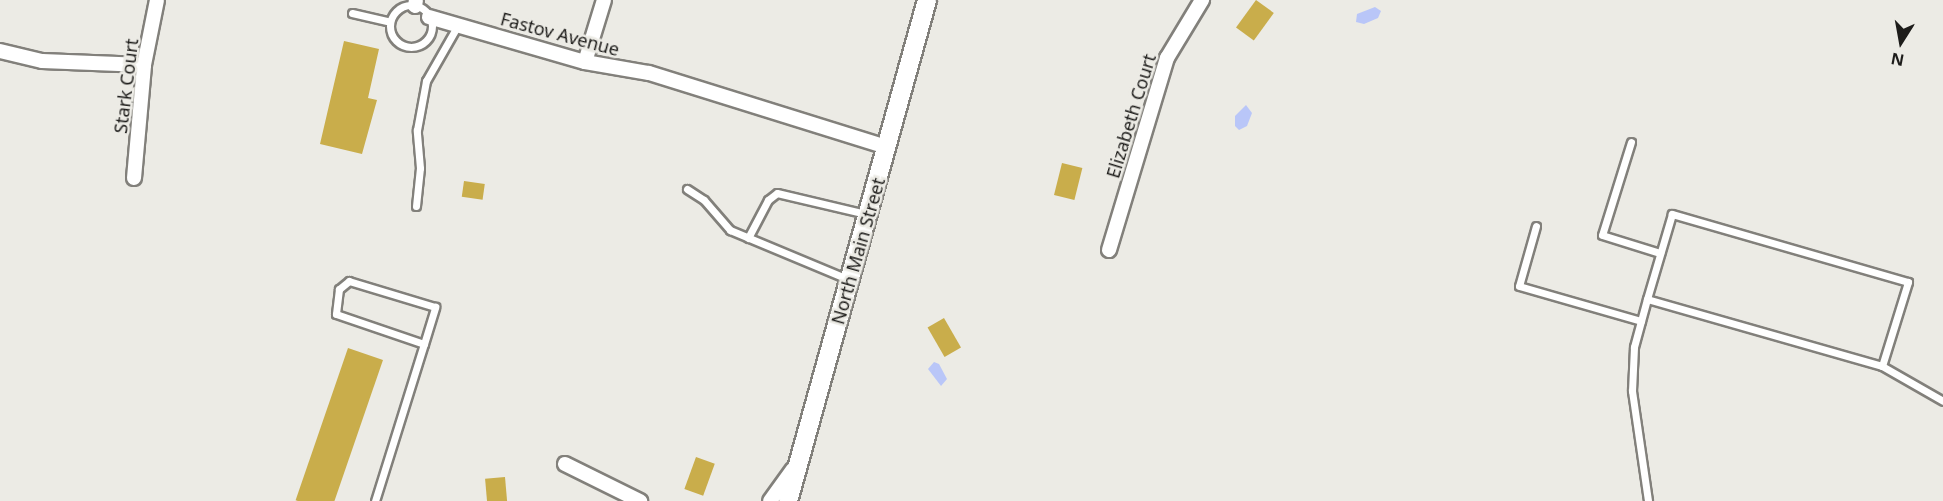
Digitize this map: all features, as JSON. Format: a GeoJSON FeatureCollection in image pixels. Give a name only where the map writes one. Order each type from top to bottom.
{"type":"FeatureCollection","features":[{"type":"Feature","properties":{"kind":"main road","name":"North Main Street"},"geometry":{"type":"LineString","coordinates":[[788,501],[927,0]]}},
{"type":"Feature","properties":{"kind":"street","name":"Stark Court"},"geometry":{"type":"LineString","coordinates":[[134,178],[144,65],[157,0]]}},
{"type":"Feature","properties":{"kind":"street"},"geometry":{"type":"LineString","coordinates":[[585,62],[604,0]]}},
{"type":"Feature","properties":{"kind":"street","name":"Elizabeth Court"},"geometry":{"type":"LineString","coordinates":[[1109,250],[1167,58],[1202,0]]}},
{"type":"Feature","properties":{"kind":"street","name":"Fastov Avenue"},"geometry":{"type":"LineString","coordinates":[[429,17],[585,62],[649,73],[887,147]]}},
{"type":"Feature","properties":{"kind":"street"},"geometry":{"type":"LineString","coordinates":[[0,51],[42,61],[144,65]]}},
{"type":"Feature","properties":{"kind":"street"},"geometry":{"type":"LineString","coordinates":[[770,501],[800,460]]}},
{"type":"Feature","properties":{"kind":"street"},"geometry":{"type":"LineString","coordinates":[[565,464],[640,501]]}},
{"type":"Feature","properties":{"kind":"lane"},"geometry":{"type":"LineString","coordinates":[[416,3],[429,17],[431,32],[416,46],[396,41],[390,22],[397,11],[416,3]]}},
{"type":"Feature","properties":{"kind":"lane"},"geometry":{"type":"LineString","coordinates":[[352,13],[390,22]]}},
{"type":"Feature","properties":{"kind":"lane"},"geometry":{"type":"LineString","coordinates":[[416,206],[420,168],[417,130],[426,81],[458,25]]}},
{"type":"Feature","properties":{"kind":"lane"},"geometry":{"type":"LineString","coordinates":[[1631,142],[1602,235],[1660,253]]}},
{"type":"Feature","properties":{"kind":"lane"},"geometry":{"type":"LineString","coordinates":[[687,189],[704,200],[730,230],[850,280]]}},
{"type":"Feature","properties":{"kind":"lane"},"geometry":{"type":"LineString","coordinates":[[748,238],[768,200],[777,193],[868,215]]}},
{"type":"Feature","properties":{"kind":"lane"},"geometry":{"type":"LineString","coordinates":[[1648,501],[1632,391],[1634,347],[1672,214],[1908,282],[1882,366]]}},
{"type":"Feature","properties":{"kind":"lane"},"geometry":{"type":"LineString","coordinates":[[1536,226],[1519,286],[1641,321]]}},
{"type":"Feature","properties":{"kind":"lane"},"geometry":{"type":"LineString","coordinates":[[375,501],[424,344],[435,308],[349,281],[339,289],[336,314],[424,344]]}},
{"type":"Feature","properties":{"kind":"lane"},"geometry":{"type":"LineString","coordinates":[[1647,299],[1882,366],[1943,401]]}},
{"type":"Feature","properties":{"kind":"water"},"geometry":{"type":"Polygon","coordinates":[[[1375,7],[1381,11],[1378,18],[1364,24],[1356,22],[1357,14],[1375,7]]]}},
{"type":"Feature","properties":{"kind":"water"},"geometry":{"type":"Polygon","coordinates":[[[1246,105],[1252,113],[1247,126],[1239,130],[1235,126],[1235,116],[1246,105]]]}},
{"type":"Feature","properties":{"kind":"water"},"geometry":{"type":"Polygon","coordinates":[[[934,362],[939,364],[947,379],[941,386],[928,369],[934,362]]]}},
{"type":"Feature","properties":{"kind":"building"},"geometry":{"type":"Polygon","coordinates":[[[1256,0],[1274,13],[1254,40],[1236,28],[1256,0]]]}},
{"type":"Feature","properties":{"kind":"building"},"geometry":{"type":"Polygon","coordinates":[[[344,41],[379,49],[368,98],[377,100],[362,154],[320,144],[344,41]]]}},
{"type":"Feature","properties":{"kind":"building"},"geometry":{"type":"Polygon","coordinates":[[[1062,163],[1082,168],[1074,200],[1054,195],[1062,163]]]}},
{"type":"Feature","properties":{"kind":"building"},"geometry":{"type":"Polygon","coordinates":[[[464,181],[485,184],[483,200],[462,197],[464,181]]]}},
{"type":"Feature","properties":{"kind":"building"},"geometry":{"type":"Polygon","coordinates":[[[944,318],[961,347],[945,357],[928,328],[944,318]]]}},
{"type":"Feature","properties":{"kind":"building"},"geometry":{"type":"Polygon","coordinates":[[[348,348],[383,360],[334,501],[296,500],[348,348]]]}},
{"type":"Feature","properties":{"kind":"building"},"geometry":{"type":"Polygon","coordinates":[[[696,457],[715,464],[703,496],[684,489],[696,457]]]}},
{"type":"Feature","properties":{"kind":"building"},"geometry":{"type":"Polygon","coordinates":[[[505,477],[507,501],[487,501],[485,479],[505,477]]]}}]}
